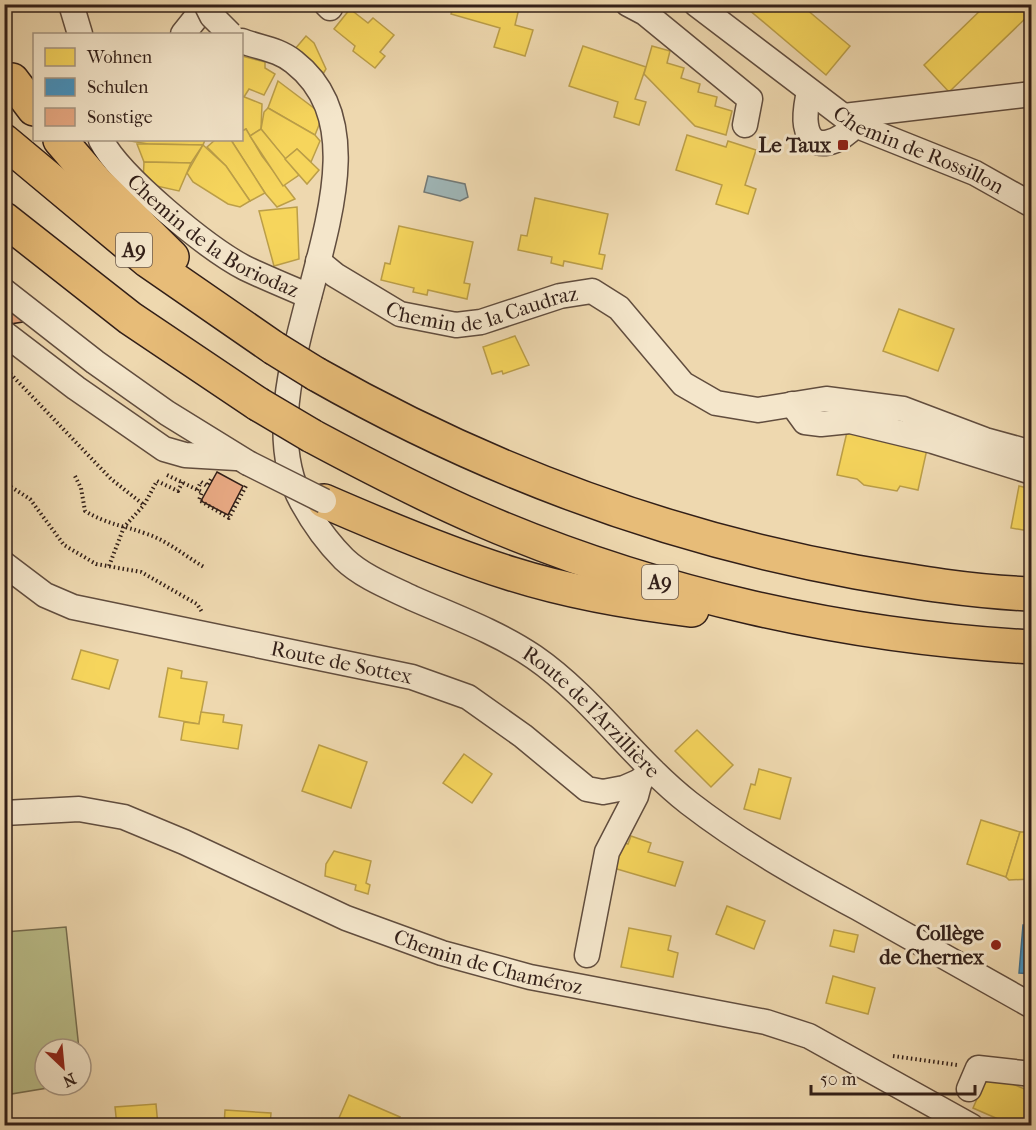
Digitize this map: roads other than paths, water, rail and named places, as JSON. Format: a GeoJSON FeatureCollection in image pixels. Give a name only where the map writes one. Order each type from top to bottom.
{"type":"FeatureCollection","features":[{"type":"Feature","properties":{"kind":"highway"},"geometry":{"type":"LineString","coordinates":[[8,75],[33,108]]}},
{"type":"Feature","properties":{"kind":"highway","name":"A9"},"geometry":{"type":"LineString","coordinates":[[4,141],[132,248],[274,341],[316,374],[466,452],[546,485],[680,532],[756,551],[898,579],[1032,594]]}},
{"type":"Feature","properties":{"kind":"highway"},"geometry":{"type":"LineString","coordinates":[[61,141],[96,182],[274,341]]}},
{"type":"Feature","properties":{"kind":"highway","name":"A9"},"geometry":{"type":"LineString","coordinates":[[4,219],[130,318],[258,404],[312,436],[431,497],[536,542],[665,584],[742,605],[825,622],[958,640],[1032,647]]}},
{"type":"Feature","properties":{"kind":"highway"},"geometry":{"type":"LineString","coordinates":[[324,501],[459,556],[556,586],[671,608],[756,618],[825,622]]}},
{"type":"Feature","properties":{"kind":"street"},"geometry":{"type":"LineString","coordinates":[[71,4],[80,33]]}},
{"type":"Feature","properties":{"kind":"street"},"geometry":{"type":"LineString","coordinates":[[628,4],[645,13],[750,99],[745,125]]}},
{"type":"Feature","properties":{"kind":"street","name":"Chemin de Rossillon"},"geometry":{"type":"LineString","coordinates":[[696,4],[850,121],[975,173],[1032,205]]}},
{"type":"Feature","properties":{"kind":"street"},"geometry":{"type":"LineString","coordinates":[[194,20],[212,16],[231,33]]}},
{"type":"Feature","properties":{"kind":"street","name":"Route de l'Arzillière"},"geometry":{"type":"LineString","coordinates":[[243,41],[263,46],[293,61],[310,77],[331,113],[335,131],[335,174],[309,296],[274,341],[286,399],[286,460],[295,490],[309,515],[345,561],[376,581],[483,629],[533,657],[573,689],[645,776],[685,800],[748,846],[912,929],[1032,1006]]}},
{"type":"Feature","properties":{"kind":"street"},"geometry":{"type":"LineString","coordinates":[[809,91],[805,124],[811,137],[825,144],[840,140],[850,121],[1032,94]]}},
{"type":"Feature","properties":{"kind":"street","name":"Chemin de la Boriodaz"},"geometry":{"type":"LineString","coordinates":[[101,141],[140,186],[187,226],[243,267],[309,296]]}},
{"type":"Feature","properties":{"kind":"street","name":"Chemin de la Caudraz"},"geometry":{"type":"LineString","coordinates":[[318,261],[335,275],[400,314],[456,325],[481,322],[561,296],[592,291],[618,308],[683,384],[716,403],[758,410],[826,399],[903,409],[985,440],[1032,453]]}},
{"type":"Feature","properties":{"kind":"street"},"geometry":{"type":"LineString","coordinates":[[4,291],[235,468]]}},
{"type":"Feature","properties":{"kind":"street"},"geometry":{"type":"LineString","coordinates":[[4,333],[76,388],[164,449],[235,468],[324,501]]}},
{"type":"Feature","properties":{"kind":"street"},"geometry":{"type":"LineString","coordinates":[[792,404],[805,422],[821,424],[850,421],[933,441],[1032,472]]}},
{"type":"Feature","properties":{"kind":"street","name":"Route de Sottex"},"geometry":{"type":"LineString","coordinates":[[4,564],[45,595],[73,606],[412,677],[468,697],[587,789],[603,792],[615,791],[645,776]]}},
{"type":"Feature","properties":{"kind":"street"},"geometry":{"type":"LineString","coordinates":[[587,955],[607,852],[645,776]]}},
{"type":"Feature","properties":{"kind":"street","name":"Chemin de Chaméroz"},"geometry":{"type":"LineString","coordinates":[[4,813],[79,809],[124,817],[184,842],[346,918],[442,953],[530,977],[766,1022],[809,1036],[971,1125]]}},
{"type":"Feature","properties":{"kind":"street"},"geometry":{"type":"LineString","coordinates":[[930,1104],[970,1086],[1032,1074]]}},
{"type":"Feature","properties":{"kind":"water"},"geometry":{"type":"Polygon","coordinates":[[[428,176],[465,184],[468,197],[460,201],[424,192],[428,176]]]}},
{"type":"Feature","properties":{"kind":"place","name":"Le Taux"},"geometry":{"type":"Point","coordinates":[843,145]}},
{"type":"Feature","properties":{"kind":"place","name":"Collège de Chernex"},"geometry":{"type":"Point","coordinates":[996,945]}}]}
